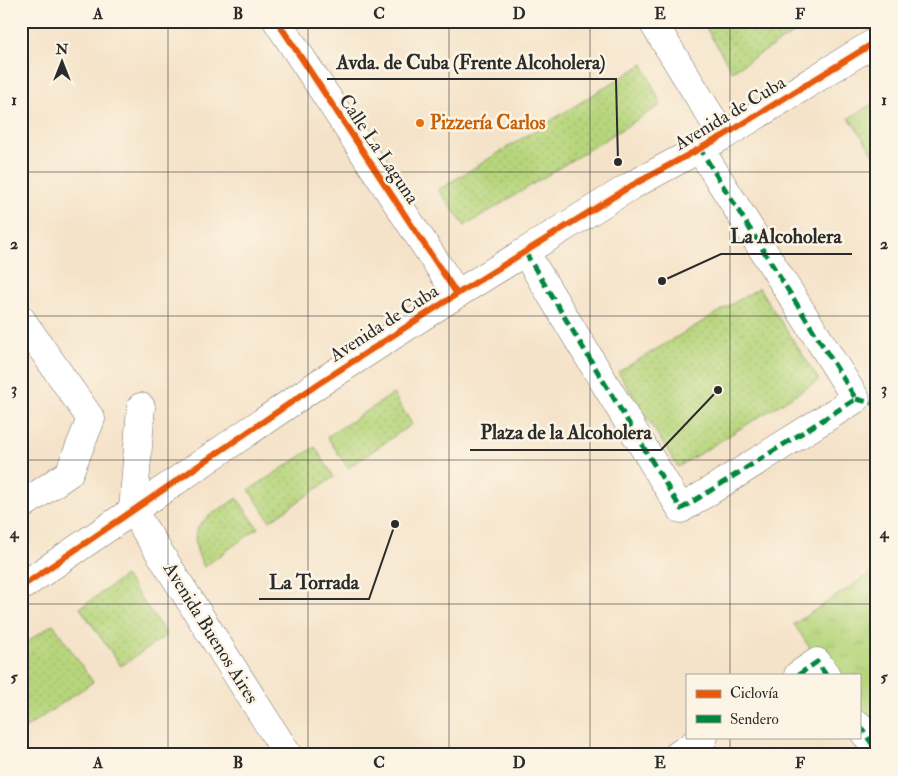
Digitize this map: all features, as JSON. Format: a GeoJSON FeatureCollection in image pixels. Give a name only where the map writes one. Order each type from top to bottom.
{"type":"FeatureCollection","features":[{"type":"Feature","properties":{"kind":"street","name":"Calle La Laguna"},"geometry":{"type":"LineString","coordinates":[[277,21],[457,294]]}},
{"type":"Feature","properties":{"kind":"street"},"geometry":{"type":"LineString","coordinates":[[525,252],[681,509],[866,401],[712,143],[652,21]]}},
{"type":"Feature","properties":{"kind":"street","name":"Avenida de Cuba"},"geometry":{"type":"LineString","coordinates":[[21,587],[318,384],[457,294],[631,186],[712,143],[877,41]]}},
{"type":"Feature","properties":{"kind":"street"},"geometry":{"type":"LineString","coordinates":[[21,318],[91,419],[69,473],[21,506]]}},
{"type":"Feature","properties":{"kind":"street"},"geometry":{"type":"LineString","coordinates":[[134,511],[142,407]]}},
{"type":"Feature","properties":{"kind":"street","name":"Avenida Buenos Aires"},"geometry":{"type":"LineString","coordinates":[[134,511],[288,755]]}},
{"type":"Feature","properties":{"kind":"street"},"geometry":{"type":"LineString","coordinates":[[800,674],[818,662],[825,674]]}},
{"type":"Feature","properties":{"kind":"street"},"geometry":{"type":"LineString","coordinates":[[860,726],[877,752]]}},
{"type":"Feature","properties":{"kind":"street"},"geometry":{"type":"LineString","coordinates":[[678,755],[703,738]]}},
{"type":"Feature","properties":{"kind":"green space"},"geometry":{"type":"Polygon","coordinates":[[[717,21],[814,21],[732,71],[706,28],[717,21]]]}},
{"type":"Feature","properties":{"kind":"green space"},"geometry":{"type":"Polygon","coordinates":[[[643,64],[661,105],[465,226],[438,190],[643,64]]]}},
{"type":"Feature","properties":{"kind":"green space"},"geometry":{"type":"Polygon","coordinates":[[[877,101],[877,159],[849,118],[877,101]]]}},
{"type":"Feature","properties":{"kind":"green space"},"geometry":{"type":"Polygon","coordinates":[[[759,288],[819,380],[678,467],[618,372],[759,288]]]}},
{"type":"Feature","properties":{"kind":"green space"},"geometry":{"type":"Polygon","coordinates":[[[393,394],[412,424],[348,468],[327,437],[393,394]]]}},
{"type":"Feature","properties":{"kind":"green space"},"geometry":{"type":"Polygon","coordinates":[[[315,447],[334,477],[270,521],[249,490],[315,447]]]}},
{"type":"Feature","properties":{"kind":"green space"},"geometry":{"type":"Polygon","coordinates":[[[237,498],[258,528],[204,567],[195,541],[196,532],[207,518],[237,498]]]}},
{"type":"Feature","properties":{"kind":"green space"},"geometry":{"type":"Polygon","coordinates":[[[877,569],[877,750],[860,724],[860,674],[827,674],[794,624],[877,569]]]}},
{"type":"Feature","properties":{"kind":"green space"},"geometry":{"type":"Polygon","coordinates":[[[125,576],[167,635],[121,666],[80,608],[125,576]]]}},
{"type":"Feature","properties":{"kind":"green space"},"geometry":{"type":"Polygon","coordinates":[[[53,624],[93,682],[23,730],[21,727],[21,646],[53,624]]]}},
{"type":"Feature","properties":{"kind":"marked path"},"geometry":{"type":"LineString","coordinates":[[525,252],[681,509],[856,399],[700,149]]}},
{"type":"Feature","properties":{"kind":"marked path"},"geometry":{"type":"LineString","coordinates":[[856,399],[877,404]]}},
{"type":"Feature","properties":{"kind":"marked path"},"geometry":{"type":"LineString","coordinates":[[799,674],[817,662],[825,674]]}},
{"type":"Feature","properties":{"kind":"marked path"},"geometry":{"type":"LineString","coordinates":[[860,726],[877,751]]}},
{"type":"Feature","properties":{"kind":"cycle path"},"geometry":{"type":"LineString","coordinates":[[277,21],[457,294]]}},
{"type":"Feature","properties":{"kind":"cycle path"},"geometry":{"type":"LineString","coordinates":[[21,587],[318,384],[457,294],[631,186],[723,136],[877,41]]}},
{"type":"Feature","properties":{"kind":"place","name":"Pizzería Carlos"},"geometry":{"type":"Point","coordinates":[420,123]}},
{"type":"Feature","properties":{"kind":"place","name":"Avda. de Cuba (Frente Alcoholera)"},"geometry":{"type":"Point","coordinates":[618,162]}},
{"type":"Feature","properties":{"kind":"place","name":"La Alcoholera"},"geometry":{"type":"Point","coordinates":[662,281]}},
{"type":"Feature","properties":{"kind":"place","name":"Plaza de la Alcoholera"},"geometry":{"type":"Point","coordinates":[718,390]}},
{"type":"Feature","properties":{"kind":"place","name":"La Torrada"},"geometry":{"type":"Point","coordinates":[395,524]}}]}
